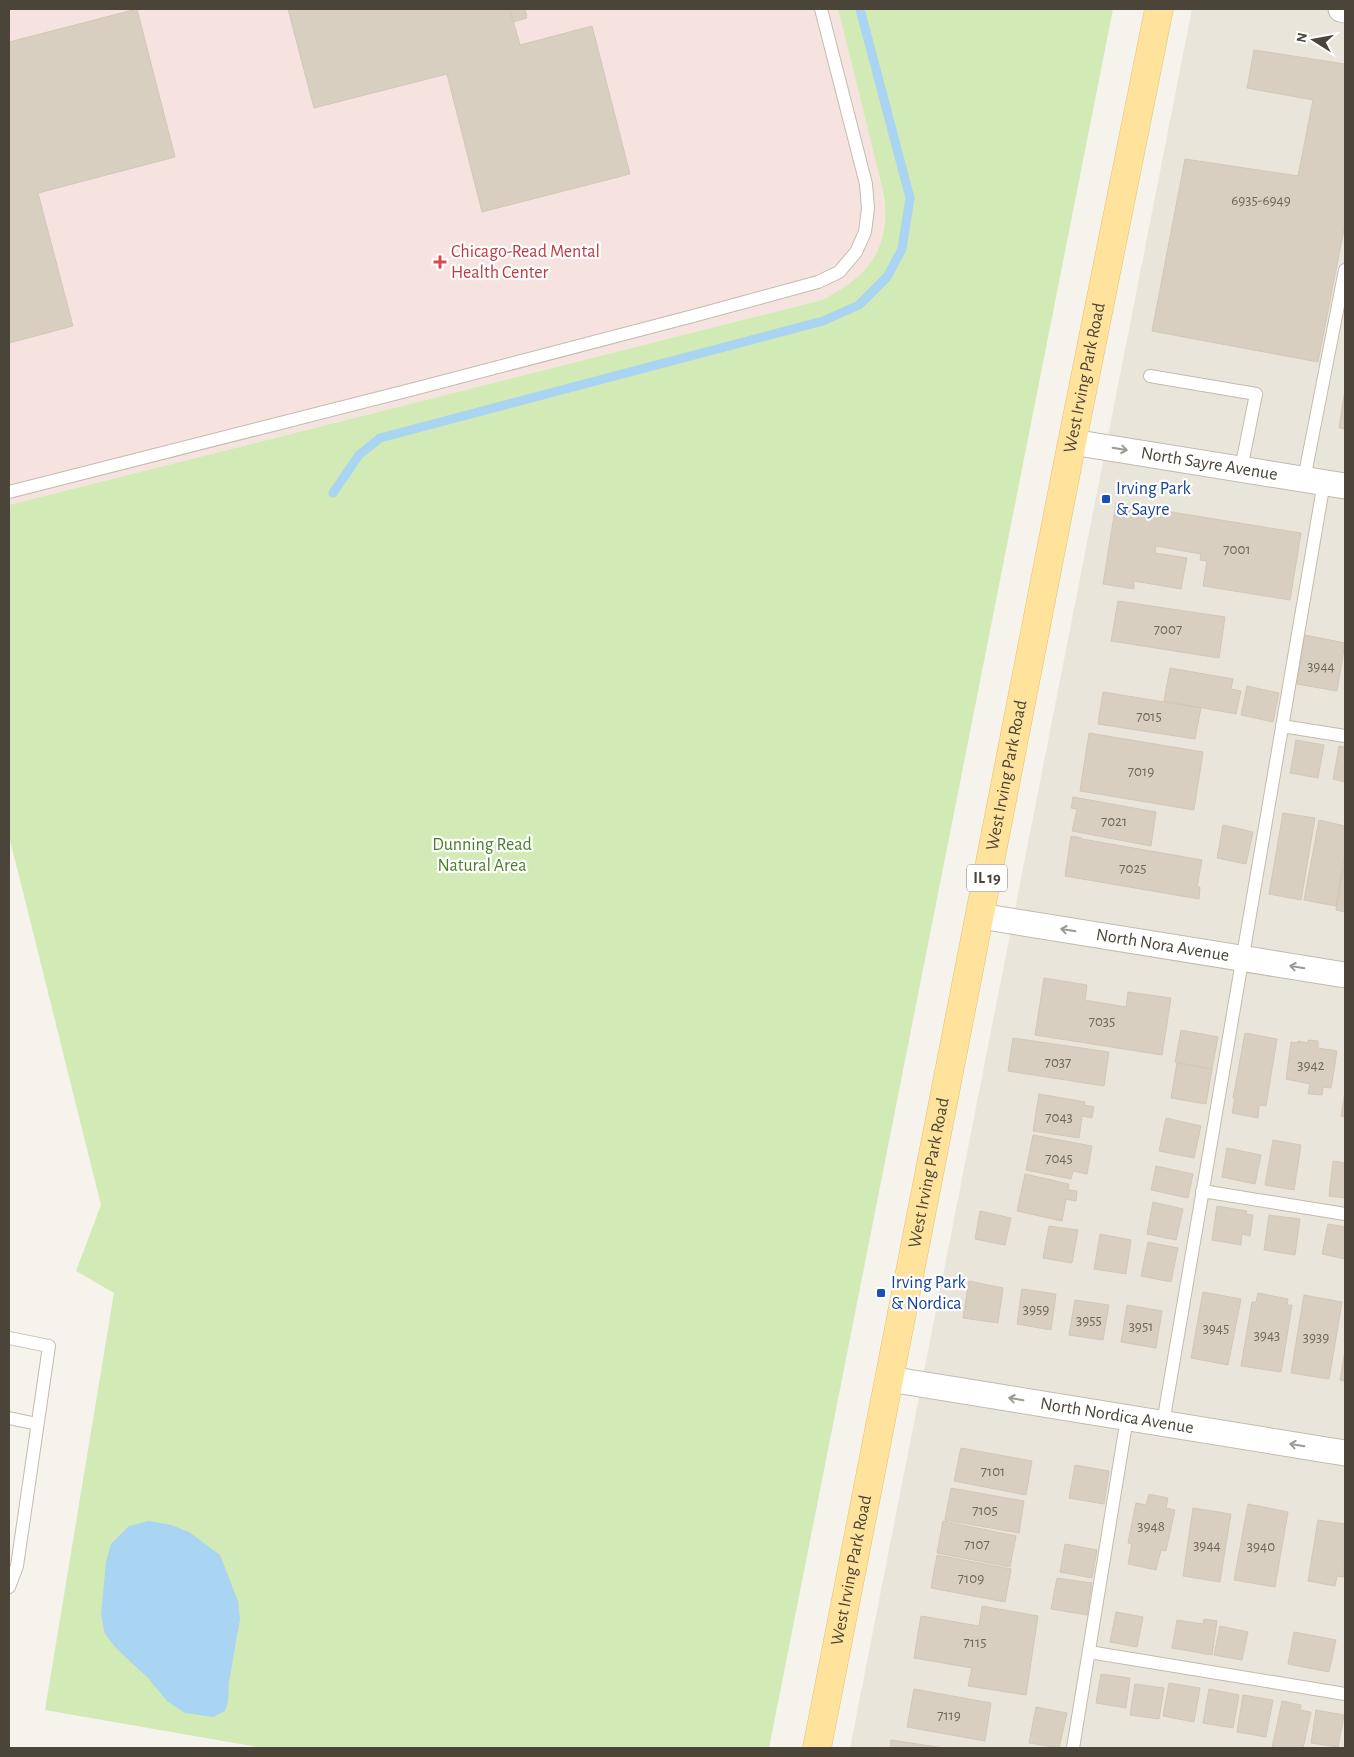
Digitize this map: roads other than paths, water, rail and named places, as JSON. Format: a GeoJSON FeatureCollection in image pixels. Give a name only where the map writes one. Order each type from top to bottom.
{"type":"FeatureCollection","features":[{"type":"Feature","properties":{"kind":"main road","name":"West Irving Park Road"},"geometry":{"type":"LineString","coordinates":[[817,1748],[1072,442],[1159,9]]}},
{"type":"Feature","properties":{"kind":"street"},"geometry":{"type":"LineString","coordinates":[[1340,9],[1345,10]]}},
{"type":"Feature","properties":{"kind":"street","name":"North Sayre Avenue"},"geometry":{"type":"LineString","coordinates":[[1072,442],[1325,482]]}},
{"type":"Feature","properties":{"kind":"street","name":"North Nora Avenue"},"geometry":{"type":"LineString","coordinates":[[980,916],[1345,975]]}},
{"type":"Feature","properties":{"kind":"street","name":"North Nordica Avenue"},"geometry":{"type":"LineString","coordinates":[[889,1379],[1345,1453]]}},
{"type":"Feature","properties":{"kind":"lane"},"geometry":{"type":"LineString","coordinates":[[9,492],[684,319],[818,282],[839,272],[856,252],[865,232],[868,208],[866,184],[821,9]]}},
{"type":"Feature","properties":{"kind":"lane"},"geometry":{"type":"LineString","coordinates":[[1163,1423],[1325,482],[1345,270]]}},
{"type":"Feature","properties":{"kind":"lane"},"geometry":{"type":"LineString","coordinates":[[1150,376],[1256,394],[1241,469]]}},
{"type":"Feature","properties":{"kind":"lane"},"geometry":{"type":"LineString","coordinates":[[1282,726],[1345,736]]}},
{"type":"Feature","properties":{"kind":"lane"},"geometry":{"type":"LineString","coordinates":[[1202,1191],[1345,1214]]}},
{"type":"Feature","properties":{"kind":"lane"},"geometry":{"type":"LineString","coordinates":[[9,1338],[49,1346],[16,1566],[9,1587]]}},
{"type":"Feature","properties":{"kind":"lane"},"geometry":{"type":"LineString","coordinates":[[9,1418],[37,1424]]}},
{"type":"Feature","properties":{"kind":"lane"},"geometry":{"type":"LineString","coordinates":[[1073,1748],[1127,1418]]}},
{"type":"Feature","properties":{"kind":"lane"},"geometry":{"type":"LineString","coordinates":[[1088,1652],[1345,1694]]}},
{"type":"Feature","properties":{"kind":"water"},"geometry":{"type":"Polygon","coordinates":[[[149,1521],[171,1525],[189,1532],[220,1555],[238,1601],[240,1619],[229,1682],[228,1701],[225,1711],[213,1717],[185,1713],[167,1701],[148,1678],[116,1648],[105,1634],[101,1615],[106,1562],[111,1544],[129,1526],[149,1521]]]}},
{"type":"Feature","properties":{"kind":"waterway"},"geometry":{"type":"LineString","coordinates":[[333,493],[359,455],[380,438],[823,321],[859,305],[887,277],[902,249],[910,198],[860,9]]}},
{"type":"Feature","properties":{"kind":"place","name":"Chicago-Read Mental Health Center"},"geometry":{"type":"Point","coordinates":[440,262]}},
{"type":"Feature","properties":{"kind":"place","name":"Irving Park & Sayre"},"geometry":{"type":"Point","coordinates":[1106,499]}},
{"type":"Feature","properties":{"kind":"place","name":"Irving Park & Nordica"},"geometry":{"type":"Point","coordinates":[881,1293]}},
{"type":"Feature","properties":{"kind":"park label","name":"Dunning Read Natural Area"},"geometry":{"type":"Point","coordinates":[482,855]}}]}
